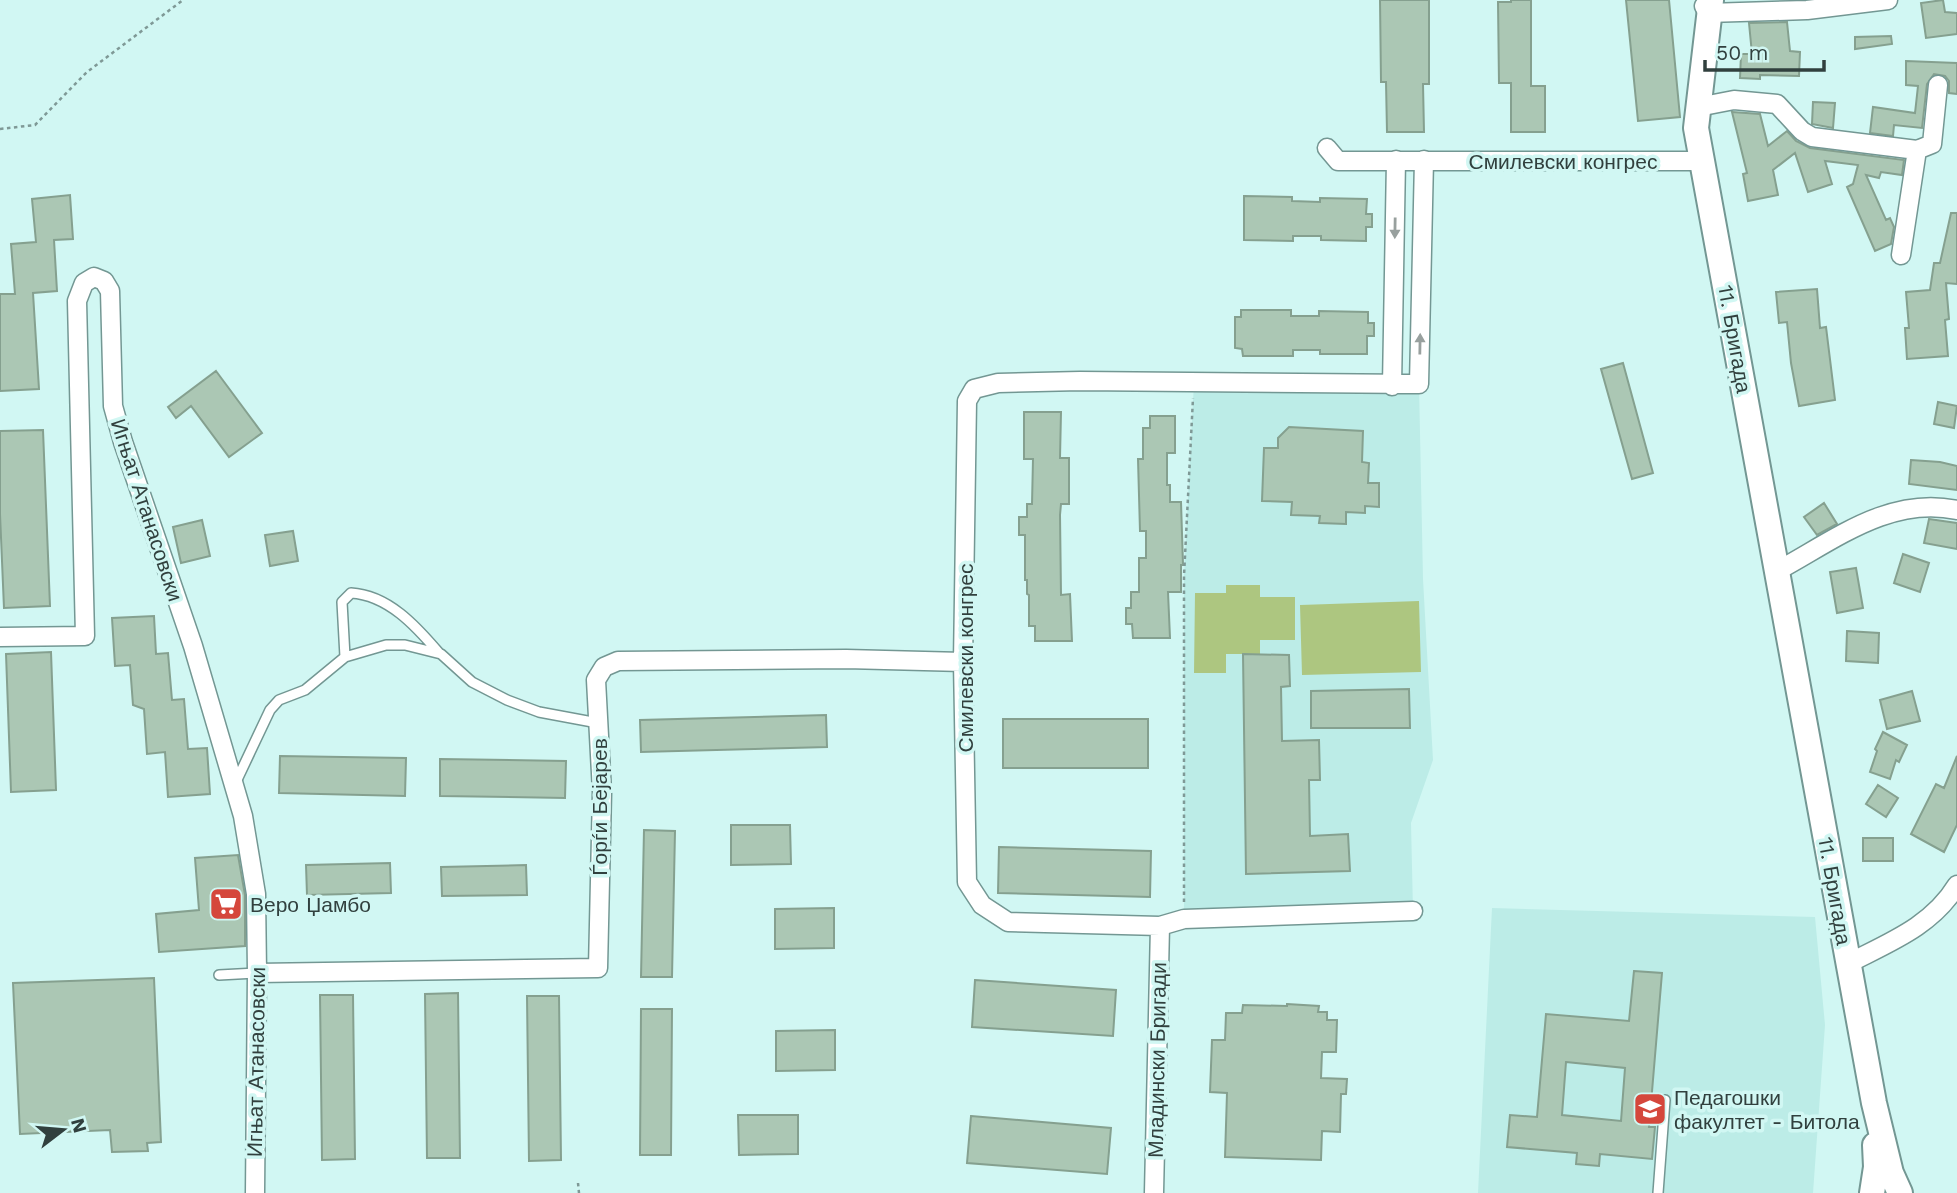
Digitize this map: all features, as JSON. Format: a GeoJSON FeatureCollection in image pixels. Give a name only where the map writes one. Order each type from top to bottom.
{"type":"FeatureCollection","features":[{"type":"Feature","properties":{"kind":"main road","name":"11. Бригада"},"geometry":{"type":"LineString","coordinates":[[1707,4],[1696,128],[1874,1103],[1891,1173],[1900,1193]]}},
{"type":"Feature","properties":{"kind":"main road","name":"11. Бригада"},"geometry":{"type":"LineString","coordinates":[[1872,1193],[1876,1167],[1874,1103]]}},
{"type":"Feature","properties":{"kind":"street","name":"11. Бригада"},"geometry":{"type":"LineString","coordinates":[[1707,4],[1807,10],[1888,0]]}},
{"type":"Feature","properties":{"kind":"street"},"geometry":{"type":"LineString","coordinates":[[1698,107],[1734,100],[1777,104],[1802,131],[1812,137],[1917,150],[1933,144],[1938,85]]}},
{"type":"Feature","properties":{"kind":"street","name":"Смилевски конгрес"},"geometry":{"type":"LineString","coordinates":[[1327,148],[1338,161],[1702,161]]}},
{"type":"Feature","properties":{"kind":"street"},"geometry":{"type":"LineString","coordinates":[[1901,255],[1917,150]]}},
{"type":"Feature","properties":{"kind":"street"},"geometry":{"type":"LineString","coordinates":[[1392,386],[1396,160]]}},
{"type":"Feature","properties":{"kind":"street","name":"Смилевски конгрес"},"geometry":{"type":"LineString","coordinates":[[1413,911],[1184,919],[1160,926],[1008,922],[982,905],[967,882],[963,662],[967,401],[974,389],[998,383],[1419,384],[1424,160]]}},
{"type":"Feature","properties":{"kind":"street","name":"Игњат Атанасовски"},"geometry":{"type":"LineString","coordinates":[[0,637],[85,636],[77,301],[84,284],[94,277],[104,281],[110,291],[113,406],[193,646],[243,816],[256,894],[255,1193]]}},
{"type":"Feature","properties":{"kind":"street"},"geometry":{"type":"LineString","coordinates":[[1777,570],[1878,515],[1910,508],[1957,510]]}},
{"type":"Feature","properties":{"kind":"street","name":"Ѓорѓи Бејарев"},"geometry":{"type":"LineString","coordinates":[[257,973],[598,968],[602,792],[596,680],[604,667],[618,661],[846,659],[963,662]]}},
{"type":"Feature","properties":{"kind":"street","name":"11. Бригада"},"geometry":{"type":"LineString","coordinates":[[1849,963],[1913,931],[1946,903],[1957,885]]}},
{"type":"Feature","properties":{"kind":"street","name":"Младински Бригади"},"geometry":{"type":"LineString","coordinates":[[1154,1193],[1160,926]]}},
{"type":"Feature","properties":{"kind":"lane"},"geometry":{"type":"LineString","coordinates":[[345,657],[342,602],[351,593],[362,594],[398,612],[472,682],[507,700],[539,712],[598,723]]}},
{"type":"Feature","properties":{"kind":"lane"},"geometry":{"type":"LineString","coordinates":[[234,786],[270,710],[279,700],[305,690],[345,657],[386,645],[405,645],[441,654]]}},
{"type":"Feature","properties":{"kind":"lane"},"geometry":{"type":"LineString","coordinates":[[219,975],[257,973]]}},
{"type":"Feature","properties":{"kind":"lane"},"geometry":{"type":"LineString","coordinates":[[1658,1193],[1665,1100]]}},
{"type":"Feature","properties":{"kind":"path"},"geometry":{"type":"LineString","coordinates":[[0,129],[34,125],[88,72],[183,0]]}},
{"type":"Feature","properties":{"kind":"path"},"geometry":{"type":"LineString","coordinates":[[1184,919],[1185,576],[1194,382]]}},
{"type":"Feature","properties":{"kind":"path"},"geometry":{"type":"LineString","coordinates":[[578,1183],[579,1193]]}},
{"type":"Feature","properties":{"kind":"shaded area"},"geometry":{"type":"Polygon","coordinates":[[[1194,382],[1419,384],[1423,579],[1433,760],[1411,823],[1413,911],[1184,919],[1184,576],[1194,382]]]}},
{"type":"Feature","properties":{"kind":"shaded area","name":"Педагошки факултет - Битола"},"geometry":{"type":"Polygon","coordinates":[[[1492,908],[1815,917],[1825,1025],[1813,1193],[1478,1193],[1492,908]]]}},
{"type":"Feature","properties":{"kind":"green space"},"geometry":{"type":"Polygon","coordinates":[[[1226,585],[1260,585],[1260,597],[1295,597],[1295,640],[1260,640],[1260,654],[1226,654],[1226,673],[1194,673],[1195,593],[1226,593],[1226,585]]]}},
{"type":"Feature","properties":{"kind":"green space"},"geometry":{"type":"Polygon","coordinates":[[[1419,601],[1421,672],[1302,675],[1300,605],[1419,601]]]}},
{"type":"Feature","properties":{"kind":"building"},"geometry":{"type":"Polygon","coordinates":[[[1380,0],[1429,0],[1429,84],[1423,84],[1424,132],[1387,132],[1386,82],[1381,82],[1380,0]]]}},
{"type":"Feature","properties":{"kind":"building"},"geometry":{"type":"Polygon","coordinates":[[[1531,0],[1531,86],[1545,86],[1545,132],[1511,132],[1511,83],[1499,83],[1498,2],[1531,0]]]}},
{"type":"Feature","properties":{"kind":"building"},"geometry":{"type":"Polygon","coordinates":[[[1626,0],[1669,0],[1680,117],[1638,121],[1626,0]]]}},
{"type":"Feature","properties":{"kind":"building"},"geometry":{"type":"Polygon","coordinates":[[[1943,0],[1945,12],[1957,13],[1957,34],[1926,38],[1921,3],[1943,0]]]}},
{"type":"Feature","properties":{"kind":"building"},"geometry":{"type":"Polygon","coordinates":[[[1787,22],[1790,51],[1800,52],[1799,76],[1760,75],[1760,79],[1740,78],[1741,54],[1752,54],[1749,23],[1787,22]]]}},
{"type":"Feature","properties":{"kind":"building"},"geometry":{"type":"Polygon","coordinates":[[[1891,36],[1892,44],[1855,49],[1855,37],[1891,36]]]}},
{"type":"Feature","properties":{"kind":"building"},"geometry":{"type":"Polygon","coordinates":[[[1906,61],[1957,63],[1957,94],[1949,93],[1949,81],[1945,76],[1934,74],[1927,84],[1922,128],[1894,125],[1893,136],[1870,133],[1873,107],[1915,113],[1918,86],[1906,85],[1906,61]]]}},
{"type":"Feature","properties":{"kind":"building"},"geometry":{"type":"Polygon","coordinates":[[[1813,102],[1835,103],[1833,128],[1812,124],[1813,102]]]}},
{"type":"Feature","properties":{"kind":"building"},"geometry":{"type":"Polygon","coordinates":[[[1732,112],[1760,114],[1768,146],[1787,131],[1796,141],[1810,148],[1904,160],[1902,175],[1881,172],[1879,178],[1866,175],[1886,220],[1890,218],[1894,227],[1891,244],[1875,251],[1847,187],[1853,184],[1858,165],[1825,161],[1832,184],[1808,192],[1795,153],[1773,170],[1778,195],[1748,201],[1743,174],[1747,173],[1732,112]]]}},
{"type":"Feature","properties":{"kind":"building"},"geometry":{"type":"Polygon","coordinates":[[[70,195],[73,239],[54,240],[57,291],[33,293],[39,389],[0,391],[0,294],[15,294],[11,244],[36,242],[32,199],[70,195]]]}},
{"type":"Feature","properties":{"kind":"building"},"geometry":{"type":"Polygon","coordinates":[[[1244,196],[1292,197],[1292,201],[1320,202],[1320,198],[1367,199],[1366,214],[1372,214],[1372,227],[1366,227],[1366,241],[1321,240],[1321,236],[1293,236],[1293,241],[1244,240],[1244,196]]]}},
{"type":"Feature","properties":{"kind":"building"},"geometry":{"type":"Polygon","coordinates":[[[1951,213],[1957,213],[1957,284],[1946,283],[1948,356],[1907,359],[1905,328],[1909,328],[1906,292],[1930,290],[1934,263],[1940,263],[1951,213]]]}},
{"type":"Feature","properties":{"kind":"building"},"geometry":{"type":"Polygon","coordinates":[[[1817,289],[1820,328],[1826,327],[1835,400],[1799,406],[1787,322],[1779,323],[1776,292],[1817,289]]]}},
{"type":"Feature","properties":{"kind":"building"},"geometry":{"type":"Polygon","coordinates":[[[1241,310],[1291,310],[1291,316],[1319,316],[1319,311],[1368,312],[1368,323],[1374,323],[1374,336],[1367,336],[1367,354],[1320,354],[1320,350],[1293,350],[1293,356],[1243,356],[1242,349],[1235,348],[1235,317],[1241,317],[1241,310]]]}},
{"type":"Feature","properties":{"kind":"building"},"geometry":{"type":"Polygon","coordinates":[[[1623,363],[1653,473],[1632,479],[1601,369],[1623,363]]]}},
{"type":"Feature","properties":{"kind":"building"},"geometry":{"type":"Polygon","coordinates":[[[216,371],[262,433],[229,457],[191,406],[176,418],[168,407],[216,371]]]}},
{"type":"Feature","properties":{"kind":"building"},"geometry":{"type":"Polygon","coordinates":[[[1938,402],[1957,406],[1954,428],[1934,424],[1938,402]]]}},
{"type":"Feature","properties":{"kind":"building"},"geometry":{"type":"Polygon","coordinates":[[[1024,412],[1061,412],[1060,458],[1069,458],[1069,504],[1061,504],[1060,515],[1061,595],[1070,594],[1072,641],[1035,641],[1035,626],[1029,626],[1025,535],[1019,535],[1019,517],[1027,517],[1027,504],[1032,504],[1033,459],[1024,459],[1024,412]]]}},
{"type":"Feature","properties":{"kind":"building"},"geometry":{"type":"Polygon","coordinates":[[[1150,416],[1175,416],[1175,453],[1167,453],[1167,485],[1170,485],[1170,502],[1181,502],[1183,565],[1181,592],[1168,592],[1170,638],[1133,638],[1132,624],[1126,624],[1126,608],[1131,608],[1131,592],[1139,592],[1139,558],[1146,558],[1146,531],[1140,531],[1138,459],[1143,459],[1143,428],[1150,428],[1150,416]]]}},
{"type":"Feature","properties":{"kind":"building"},"geometry":{"type":"Polygon","coordinates":[[[1289,427],[1363,431],[1362,462],[1369,463],[1368,483],[1379,483],[1379,507],[1365,506],[1365,513],[1346,512],[1346,524],[1319,523],[1320,516],[1291,515],[1292,502],[1262,501],[1264,448],[1278,448],[1278,438],[1289,427]]]}},
{"type":"Feature","properties":{"kind":"building"},"geometry":{"type":"Polygon","coordinates":[[[43,430],[50,606],[4,608],[0,431],[43,430]]]}},
{"type":"Feature","properties":{"kind":"building"},"geometry":{"type":"Polygon","coordinates":[[[1911,460],[1957,466],[1957,490],[1909,484],[1911,460]]]}},
{"type":"Feature","properties":{"kind":"building"},"geometry":{"type":"Polygon","coordinates":[[[1824,503],[1837,524],[1817,535],[1804,517],[1824,503]]]}},
{"type":"Feature","properties":{"kind":"building"},"geometry":{"type":"Polygon","coordinates":[[[1929,519],[1957,523],[1957,549],[1924,543],[1929,519]]]}},
{"type":"Feature","properties":{"kind":"building"},"geometry":{"type":"Polygon","coordinates":[[[202,520],[210,556],[181,563],[173,527],[202,520]]]}},
{"type":"Feature","properties":{"kind":"building"},"geometry":{"type":"Polygon","coordinates":[[[293,531],[298,561],[270,566],[265,535],[293,531]]]}},
{"type":"Feature","properties":{"kind":"building"},"geometry":{"type":"Polygon","coordinates":[[[1903,554],[1929,563],[1920,592],[1894,583],[1903,554]]]}},
{"type":"Feature","properties":{"kind":"building"},"geometry":{"type":"Polygon","coordinates":[[[1856,568],[1863,608],[1837,613],[1830,572],[1856,568]]]}},
{"type":"Feature","properties":{"kind":"building"},"geometry":{"type":"Polygon","coordinates":[[[154,616],[156,654],[168,653],[172,700],[184,699],[188,749],[207,748],[210,794],[168,797],[165,752],[147,754],[144,709],[133,705],[130,665],[115,666],[112,618],[154,616]]]}},
{"type":"Feature","properties":{"kind":"building"},"geometry":{"type":"Polygon","coordinates":[[[1847,631],[1879,633],[1878,663],[1846,661],[1847,631]]]}},
{"type":"Feature","properties":{"kind":"building"},"geometry":{"type":"Polygon","coordinates":[[[51,652],[56,790],[11,792],[6,654],[51,652]]]}},
{"type":"Feature","properties":{"kind":"building"},"geometry":{"type":"Polygon","coordinates":[[[1243,654],[1289,655],[1290,686],[1281,687],[1282,741],[1319,740],[1320,780],[1309,780],[1310,836],[1348,834],[1350,871],[1246,874],[1243,654]]]}},
{"type":"Feature","properties":{"kind":"building"},"geometry":{"type":"Polygon","coordinates":[[[1409,689],[1410,728],[1311,728],[1311,691],[1409,689]]]}},
{"type":"Feature","properties":{"kind":"building"},"geometry":{"type":"Polygon","coordinates":[[[1912,691],[1920,721],[1887,729],[1880,700],[1912,691]]]}},
{"type":"Feature","properties":{"kind":"building"},"geometry":{"type":"Polygon","coordinates":[[[826,715],[827,747],[641,752],[640,720],[826,715]]]}},
{"type":"Feature","properties":{"kind":"building"},"geometry":{"type":"Polygon","coordinates":[[[1003,719],[1148,719],[1148,768],[1003,768],[1003,719]]]}},
{"type":"Feature","properties":{"kind":"building"},"geometry":{"type":"Polygon","coordinates":[[[1883,732],[1907,745],[1899,762],[1896,760],[1890,779],[1870,772],[1877,751],[1875,749],[1883,732]]]}},
{"type":"Feature","properties":{"kind":"building"},"geometry":{"type":"Polygon","coordinates":[[[280,756],[406,758],[405,796],[279,793],[280,756]]]}},
{"type":"Feature","properties":{"kind":"building"},"geometry":{"type":"Polygon","coordinates":[[[1957,756],[1957,825],[1944,852],[1911,834],[1936,784],[1944,788],[1957,756]]]}},
{"type":"Feature","properties":{"kind":"building"},"geometry":{"type":"Polygon","coordinates":[[[440,759],[566,761],[565,798],[440,796],[440,759]]]}},
{"type":"Feature","properties":{"kind":"building"},"geometry":{"type":"Polygon","coordinates":[[[1878,785],[1898,798],[1886,817],[1866,804],[1878,785]]]}},
{"type":"Feature","properties":{"kind":"building"},"geometry":{"type":"Polygon","coordinates":[[[731,825],[790,825],[791,864],[731,865],[731,825]]]}},
{"type":"Feature","properties":{"kind":"building"},"geometry":{"type":"Polygon","coordinates":[[[644,830],[675,831],[672,977],[641,977],[644,830]]]}},
{"type":"Feature","properties":{"kind":"building"},"geometry":{"type":"Polygon","coordinates":[[[1863,838],[1893,838],[1893,861],[1863,861],[1863,838]]]}},
{"type":"Feature","properties":{"kind":"building"},"geometry":{"type":"Polygon","coordinates":[[[999,847],[1151,851],[1150,897],[998,893],[999,847]]]}},
{"type":"Feature","properties":{"kind":"building","name":"Веро Џамбо"},"geometry":{"type":"Polygon","coordinates":[[[238,855],[245,895],[245,946],[159,952],[156,914],[199,910],[195,858],[238,855]]]}},
{"type":"Feature","properties":{"kind":"building"},"geometry":{"type":"Polygon","coordinates":[[[390,863],[391,893],[307,895],[306,865],[390,863]]]}},
{"type":"Feature","properties":{"kind":"building"},"geometry":{"type":"Polygon","coordinates":[[[526,865],[527,895],[442,896],[441,867],[526,865]]]}},
{"type":"Feature","properties":{"kind":"building"},"geometry":{"type":"Polygon","coordinates":[[[834,908],[834,948],[775,949],[775,909],[834,908]]]}},
{"type":"Feature","properties":{"kind":"building"},"geometry":{"type":"Polygon","coordinates":[[[1634,971],[1662,973],[1649,1127],[1655,1127],[1652,1159],[1600,1154],[1599,1166],[1576,1164],[1577,1153],[1507,1147],[1510,1115],[1537,1117],[1546,1014],[1629,1021],[1634,971]],[[1566,1062],[1562,1115],[1621,1121],[1625,1068],[1566,1062]]]}},
{"type":"Feature","properties":{"kind":"building"},"geometry":{"type":"Polygon","coordinates":[[[154,978],[161,1142],[147,1143],[148,1151],[112,1152],[110,1130],[20,1134],[13,983],[154,978]]]}},
{"type":"Feature","properties":{"kind":"building"},"geometry":{"type":"Polygon","coordinates":[[[975,980],[1116,990],[1113,1036],[972,1027],[975,980]]]}},
{"type":"Feature","properties":{"kind":"building"},"geometry":{"type":"Polygon","coordinates":[[[458,993],[460,1158],[427,1158],[425,994],[458,993]]]}},
{"type":"Feature","properties":{"kind":"building"},"geometry":{"type":"Polygon","coordinates":[[[320,995],[353,995],[355,1159],[322,1160],[320,995]]]}},
{"type":"Feature","properties":{"kind":"building"},"geometry":{"type":"Polygon","coordinates":[[[527,996],[559,996],[561,1160],[529,1161],[527,996]]]}},
{"type":"Feature","properties":{"kind":"building"},"geometry":{"type":"Polygon","coordinates":[[[1243,1005],[1319,1006],[1318,1012],[1327,1012],[1327,1020],[1337,1020],[1336,1052],[1322,1052],[1321,1078],[1347,1079],[1346,1094],[1341,1094],[1340,1132],[1322,1131],[1321,1160],[1225,1157],[1227,1093],[1210,1092],[1212,1040],[1225,1040],[1226,1013],[1242,1013],[1243,1005]]]}},
{"type":"Feature","properties":{"kind":"building"},"geometry":{"type":"Polygon","coordinates":[[[641,1009],[672,1009],[671,1155],[640,1155],[641,1009]]]}},
{"type":"Feature","properties":{"kind":"building"},"geometry":{"type":"Polygon","coordinates":[[[835,1030],[835,1070],[776,1071],[776,1031],[835,1030]]]}},
{"type":"Feature","properties":{"kind":"building"},"geometry":{"type":"Polygon","coordinates":[[[738,1115],[798,1115],[798,1154],[739,1155],[738,1115]]]}},
{"type":"Feature","properties":{"kind":"building"},"geometry":{"type":"Polygon","coordinates":[[[971,1116],[1111,1128],[1107,1174],[967,1163],[971,1116]]]}},
{"type":"Feature","properties":{"kind":"place","name":"Веро Џамбо"},"geometry":{"type":"Point","coordinates":[226,904]}},
{"type":"Feature","properties":{"kind":"place","name":"Педагошки факултет - Битола"},"geometry":{"type":"Point","coordinates":[1650,1109]}}]}
